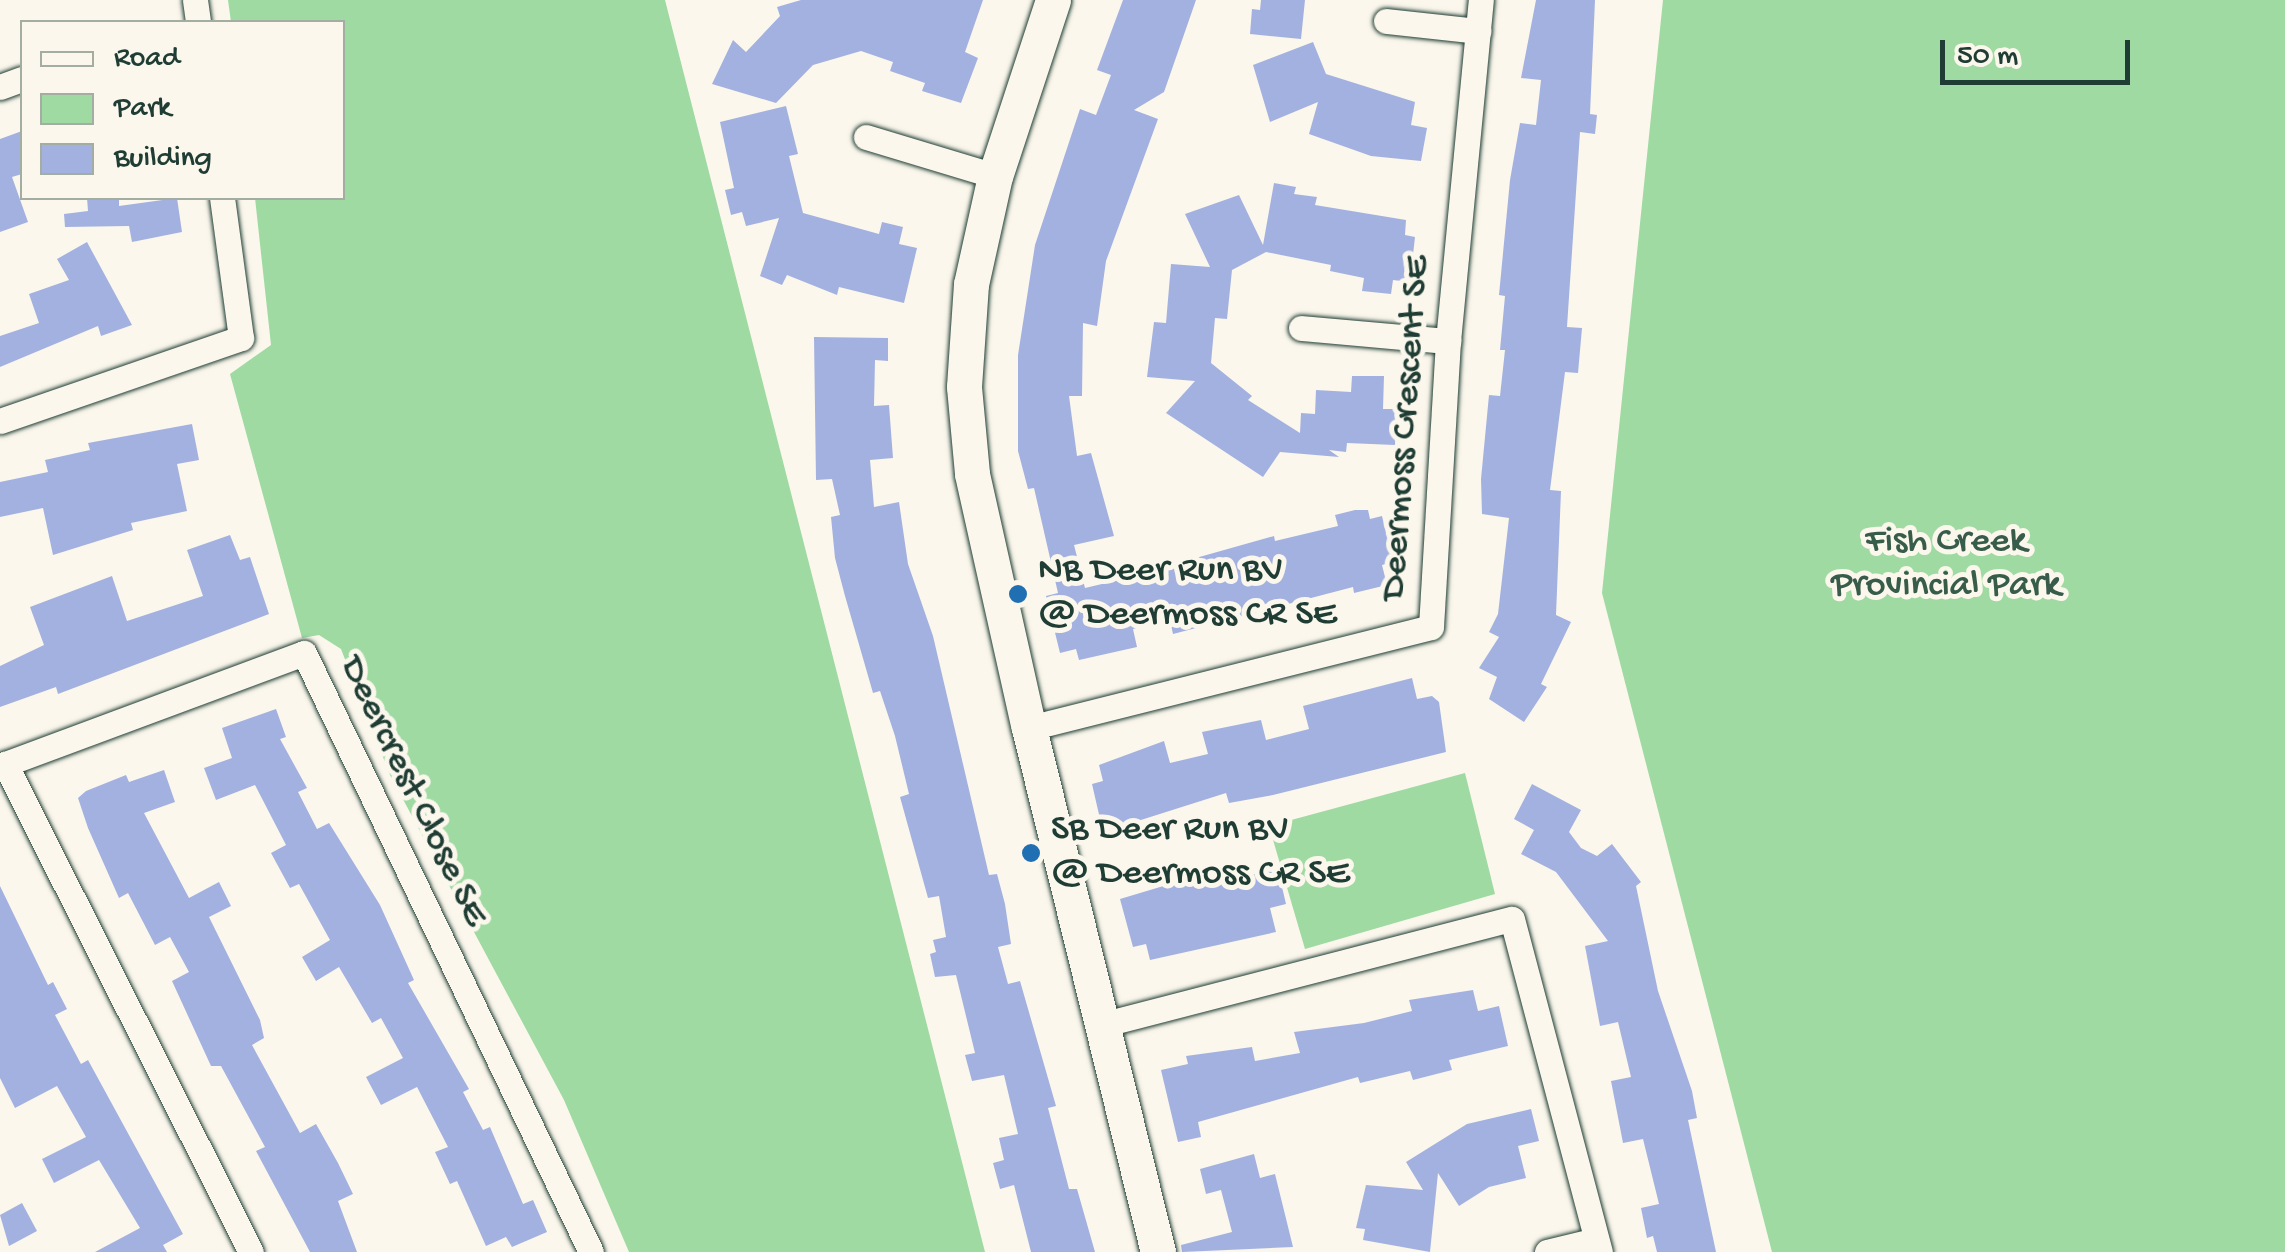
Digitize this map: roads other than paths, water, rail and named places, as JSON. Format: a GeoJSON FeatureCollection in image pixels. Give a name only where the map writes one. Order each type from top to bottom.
{"type":"FeatureCollection","features":[{"type":"Feature","properties":{"kind":"street"},"geometry":{"type":"LineString","coordinates":[[1052,0],[994,176],[971,284],[964,388],[972,474],[1028,728],[1158,1252]]}},
{"type":"Feature","properties":{"kind":"street","name":"Deermoss Crescent SE"},"geometry":{"type":"LineString","coordinates":[[1028,728],[1431,627],[1448,341],[1481,0]]}},
{"type":"Feature","properties":{"kind":"street"},"geometry":{"type":"LineString","coordinates":[[1386,21],[1478,31]]}},
{"type":"Feature","properties":{"kind":"street"},"geometry":{"type":"LineString","coordinates":[[866,137],[994,176]]}},
{"type":"Feature","properties":{"kind":"street"},"geometry":{"type":"LineString","coordinates":[[0,421],[241,338],[222,200]]}},
{"type":"Feature","properties":{"kind":"street"},"geometry":{"type":"LineString","coordinates":[[1302,328],[1448,341]]}},
{"type":"Feature","properties":{"kind":"street","name":"Deercrest Close SE"},"geometry":{"type":"LineString","coordinates":[[251,1252],[2,765],[304,653],[591,1252]]}},
{"type":"Feature","properties":{"kind":"street"},"geometry":{"type":"LineString","coordinates":[[1101,1025],[1512,919],[1598,1246],[1547,1252]]}},
{"type":"Feature","properties":{"kind":"place","name":"NB Deer Run BV @ Deermoss CR SE"},"geometry":{"type":"Point","coordinates":[1018,594]}},
{"type":"Feature","properties":{"kind":"place","name":"SB Deer Run BV @ Deermoss CR SE"},"geometry":{"type":"Point","coordinates":[1031,853]}},
{"type":"Feature","properties":{"kind":"park label","name":"Fish Creek Provincial Park"},"geometry":{"type":"Point","coordinates":[1946,565]}}]}
